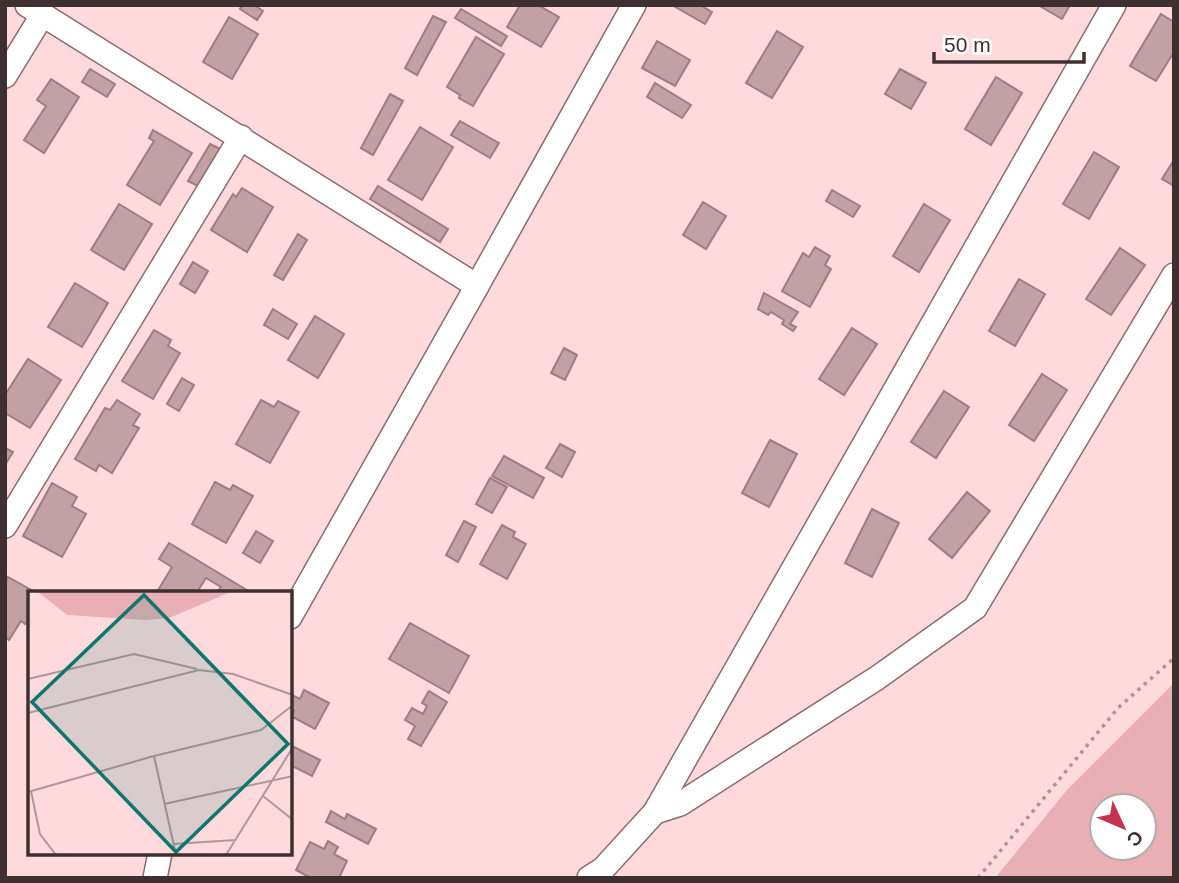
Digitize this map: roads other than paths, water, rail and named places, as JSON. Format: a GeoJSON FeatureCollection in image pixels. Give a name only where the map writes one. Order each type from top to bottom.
{"type":"FeatureCollection","features":[{"type":"Feature","properties":{"kind":"street"},"geometry":{"type":"LineString","coordinates":[[292,613],[634,5]]}},
{"type":"Feature","properties":{"kind":"street"},"geometry":{"type":"LineString","coordinates":[[589,878],[603,869],[655,811],[1114,5]]}},
{"type":"Feature","properties":{"kind":"street"},"geometry":{"type":"LineString","coordinates":[[5,75],[35,10],[477,286]]}},
{"type":"Feature","properties":{"kind":"street"},"geometry":{"type":"LineString","coordinates":[[5,526],[241,137]]}},
{"type":"Feature","properties":{"kind":"street"},"geometry":{"type":"LineString","coordinates":[[655,811],[680,804],[877,678],[975,608],[1174,275]]}},
{"type":"Feature","properties":{"kind":"street"},"geometry":{"type":"LineString","coordinates":[[155,878],[160,855]]}}]}
